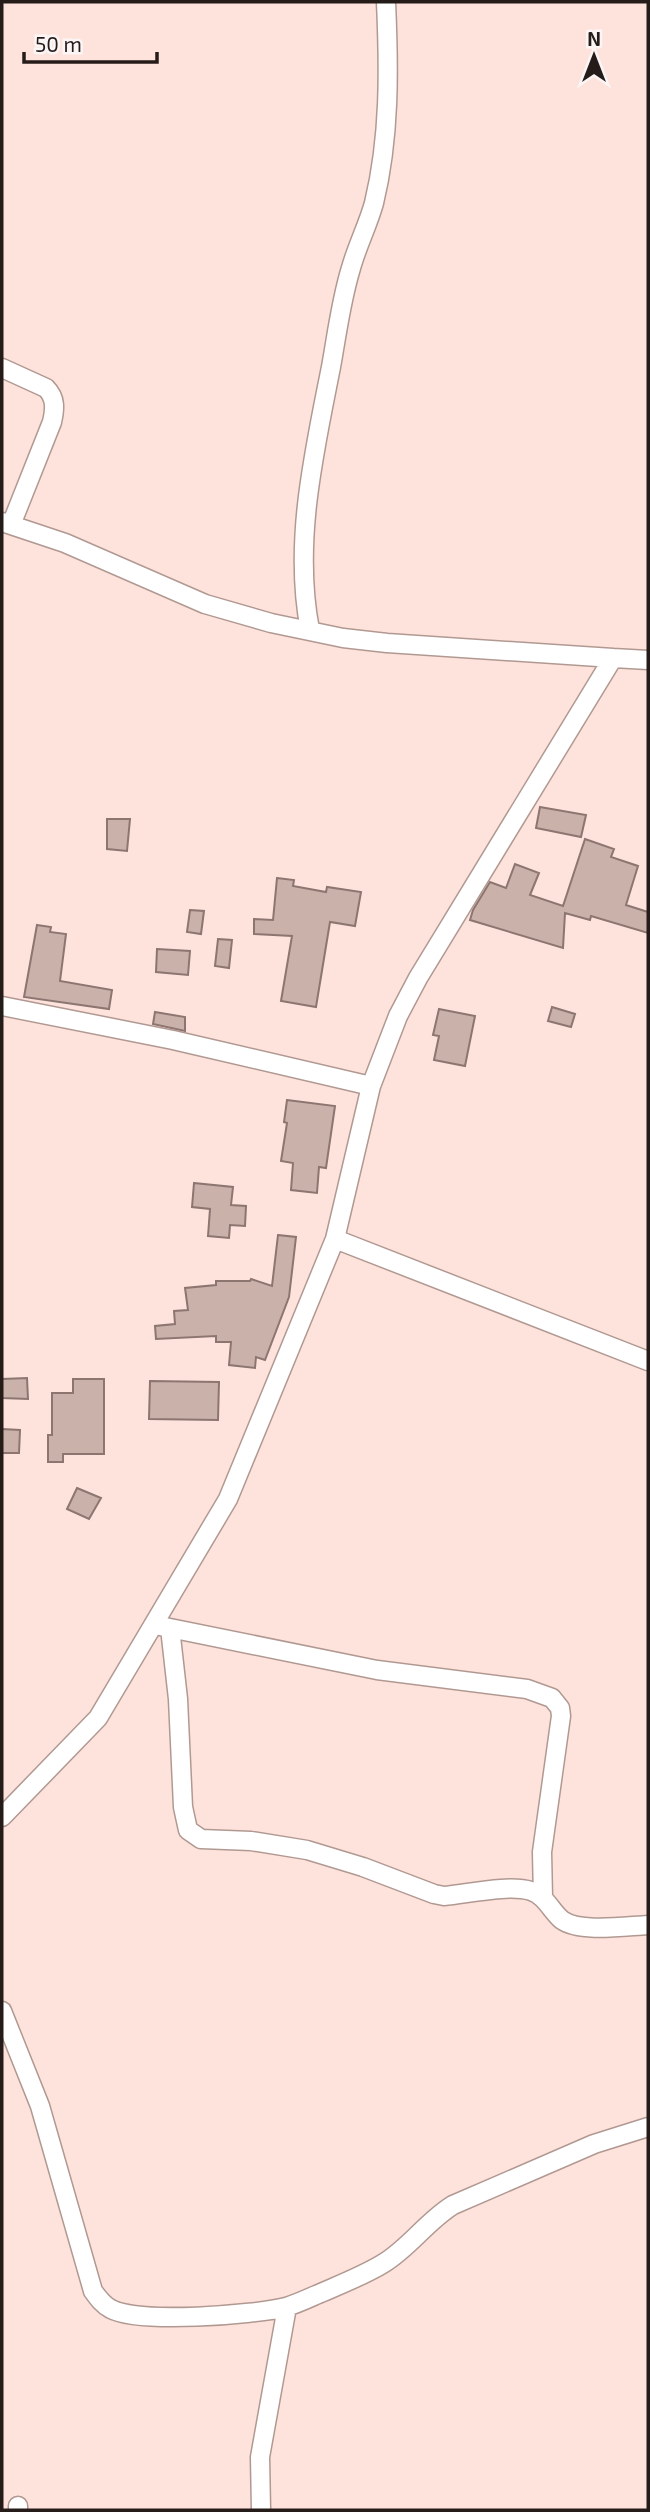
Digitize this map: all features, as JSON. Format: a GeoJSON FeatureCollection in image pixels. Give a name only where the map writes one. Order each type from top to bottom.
{"type":"FeatureCollection","features":[{"type":"Feature","properties":{"kind":"street"},"geometry":{"type":"LineString","coordinates":[[310,630],[303,579],[305,517],[351,267],[374,202],[379,171],[389,80],[386,2]]}},
{"type":"Feature","properties":{"kind":"street"},"geometry":{"type":"LineString","coordinates":[[2,368],[46,388],[52,394],[55,410],[7,524],[65,543],[205,604],[244,617],[343,638],[387,643],[648,660]]}},
{"type":"Feature","properties":{"kind":"street"},"geometry":{"type":"LineString","coordinates":[[2,1817],[98,1718],[162,1626],[228,1499],[335,1239],[371,1086],[398,1016],[418,978],[613,658]]}},
{"type":"Feature","properties":{"kind":"street"},"geometry":{"type":"LineString","coordinates":[[2,1006],[173,1040],[371,1086]]}},
{"type":"Feature","properties":{"kind":"street"},"geometry":{"type":"LineString","coordinates":[[335,1239],[648,1361]]}},
{"type":"Feature","properties":{"kind":"street"},"geometry":{"type":"LineString","coordinates":[[162,1626],[178,1699],[183,1807],[185,1823],[192,1835],[209,1840],[251,1841],[307,1850],[444,1896],[512,1889],[530,1891],[543,1898],[561,1919],[569,1924],[600,1927],[648,1925]]}},
{"type":"Feature","properties":{"kind":"street"},"geometry":{"type":"LineString","coordinates":[[162,1626],[377,1671],[527,1689],[552,1698],[560,1708],[561,1716],[542,1852],[543,1898]]}},
{"type":"Feature","properties":{"kind":"street"},"geometry":{"type":"LineString","coordinates":[[2,2011],[40,2106],[88,2277],[100,2301],[112,2310],[126,2314],[193,2318],[287,2307],[358,2278],[386,2262],[417,2237],[439,2214],[453,2205],[594,2144],[648,2127]]}},
{"type":"Feature","properties":{"kind":"street"},"geometry":{"type":"LineString","coordinates":[[261,2510],[260,2457],[287,2307]]}},
{"type":"Feature","properties":{"kind":"building"},"geometry":{"type":"Polygon","coordinates":[[[540,807],[586,815],[581,837],[536,828],[540,807]]]}},
{"type":"Feature","properties":{"kind":"building"},"geometry":{"type":"Polygon","coordinates":[[[107,819],[130,819],[127,851],[107,849],[107,819]]]}},
{"type":"Feature","properties":{"kind":"building"},"geometry":{"type":"Polygon","coordinates":[[[585,839],[614,849],[611,857],[638,866],[626,905],[648,912],[648,933],[591,916],[590,920],[565,913],[563,948],[470,920],[490,882],[506,888],[515,864],[539,873],[530,895],[563,906],[585,839]]]}},
{"type":"Feature","properties":{"kind":"building"},"geometry":{"type":"Polygon","coordinates":[[[277,878],[294,880],[293,886],[326,892],[327,887],[361,892],[355,926],[330,922],[316,1007],[281,1001],[292,936],[254,934],[254,919],[273,920],[277,878]]]}},
{"type":"Feature","properties":{"kind":"building"},"geometry":{"type":"Polygon","coordinates":[[[190,910],[204,911],[201,934],[187,932],[190,910]]]}},
{"type":"Feature","properties":{"kind":"building"},"geometry":{"type":"Polygon","coordinates":[[[37,925],[51,927],[50,932],[66,934],[60,981],[112,990],[109,1009],[24,997],[37,925]]]}},
{"type":"Feature","properties":{"kind":"building"},"geometry":{"type":"Polygon","coordinates":[[[218,939],[232,940],[229,968],[215,966],[218,939]]]}},
{"type":"Feature","properties":{"kind":"building"},"geometry":{"type":"Polygon","coordinates":[[[157,949],[190,951],[188,975],[156,972],[157,949]]]}},
{"type":"Feature","properties":{"kind":"building"},"geometry":{"type":"Polygon","coordinates":[[[552,1007],[575,1014],[571,1027],[548,1021],[552,1007]]]}},
{"type":"Feature","properties":{"kind":"building"},"geometry":{"type":"Polygon","coordinates":[[[439,1009],[475,1016],[465,1066],[434,1060],[439,1036],[433,1035],[439,1009]]]}},
{"type":"Feature","properties":{"kind":"building"},"geometry":{"type":"Polygon","coordinates":[[[155,1012],[185,1017],[185,1031],[153,1024],[155,1012]]]}},
{"type":"Feature","properties":{"kind":"building"},"geometry":{"type":"Polygon","coordinates":[[[287,1100],[335,1106],[326,1168],[319,1167],[317,1193],[291,1190],[293,1163],[281,1161],[287,1123],[284,1122],[287,1100]]]}},
{"type":"Feature","properties":{"kind":"building"},"geometry":{"type":"Polygon","coordinates":[[[194,1183],[233,1187],[231,1205],[246,1206],[245,1226],[230,1225],[229,1238],[208,1236],[210,1209],[192,1207],[194,1183]]]}},
{"type":"Feature","properties":{"kind":"building"},"geometry":{"type":"Polygon","coordinates":[[[278,1235],[296,1237],[289,1297],[265,1360],[256,1357],[255,1368],[229,1365],[231,1342],[216,1342],[216,1336],[156,1339],[155,1326],[175,1324],[174,1311],[188,1310],[185,1288],[216,1285],[216,1281],[251,1279],[272,1286],[278,1235]]]}},
{"type":"Feature","properties":{"kind":"building"},"geometry":{"type":"Polygon","coordinates":[[[27,1378],[28,1399],[2,1398],[2,1379],[27,1378]]]}},
{"type":"Feature","properties":{"kind":"building"},"geometry":{"type":"Polygon","coordinates":[[[73,1379],[104,1379],[104,1454],[63,1454],[63,1462],[48,1462],[48,1435],[52,1435],[52,1393],[73,1393],[73,1379]]]}},
{"type":"Feature","properties":{"kind":"building"},"geometry":{"type":"Polygon","coordinates":[[[150,1381],[219,1382],[218,1420],[149,1419],[150,1381]]]}},
{"type":"Feature","properties":{"kind":"building"},"geometry":{"type":"Polygon","coordinates":[[[2,1429],[20,1430],[19,1453],[2,1453],[2,1429]]]}},
{"type":"Feature","properties":{"kind":"building"},"geometry":{"type":"Polygon","coordinates":[[[77,1488],[101,1498],[89,1519],[67,1509],[77,1488]]]}}]}
